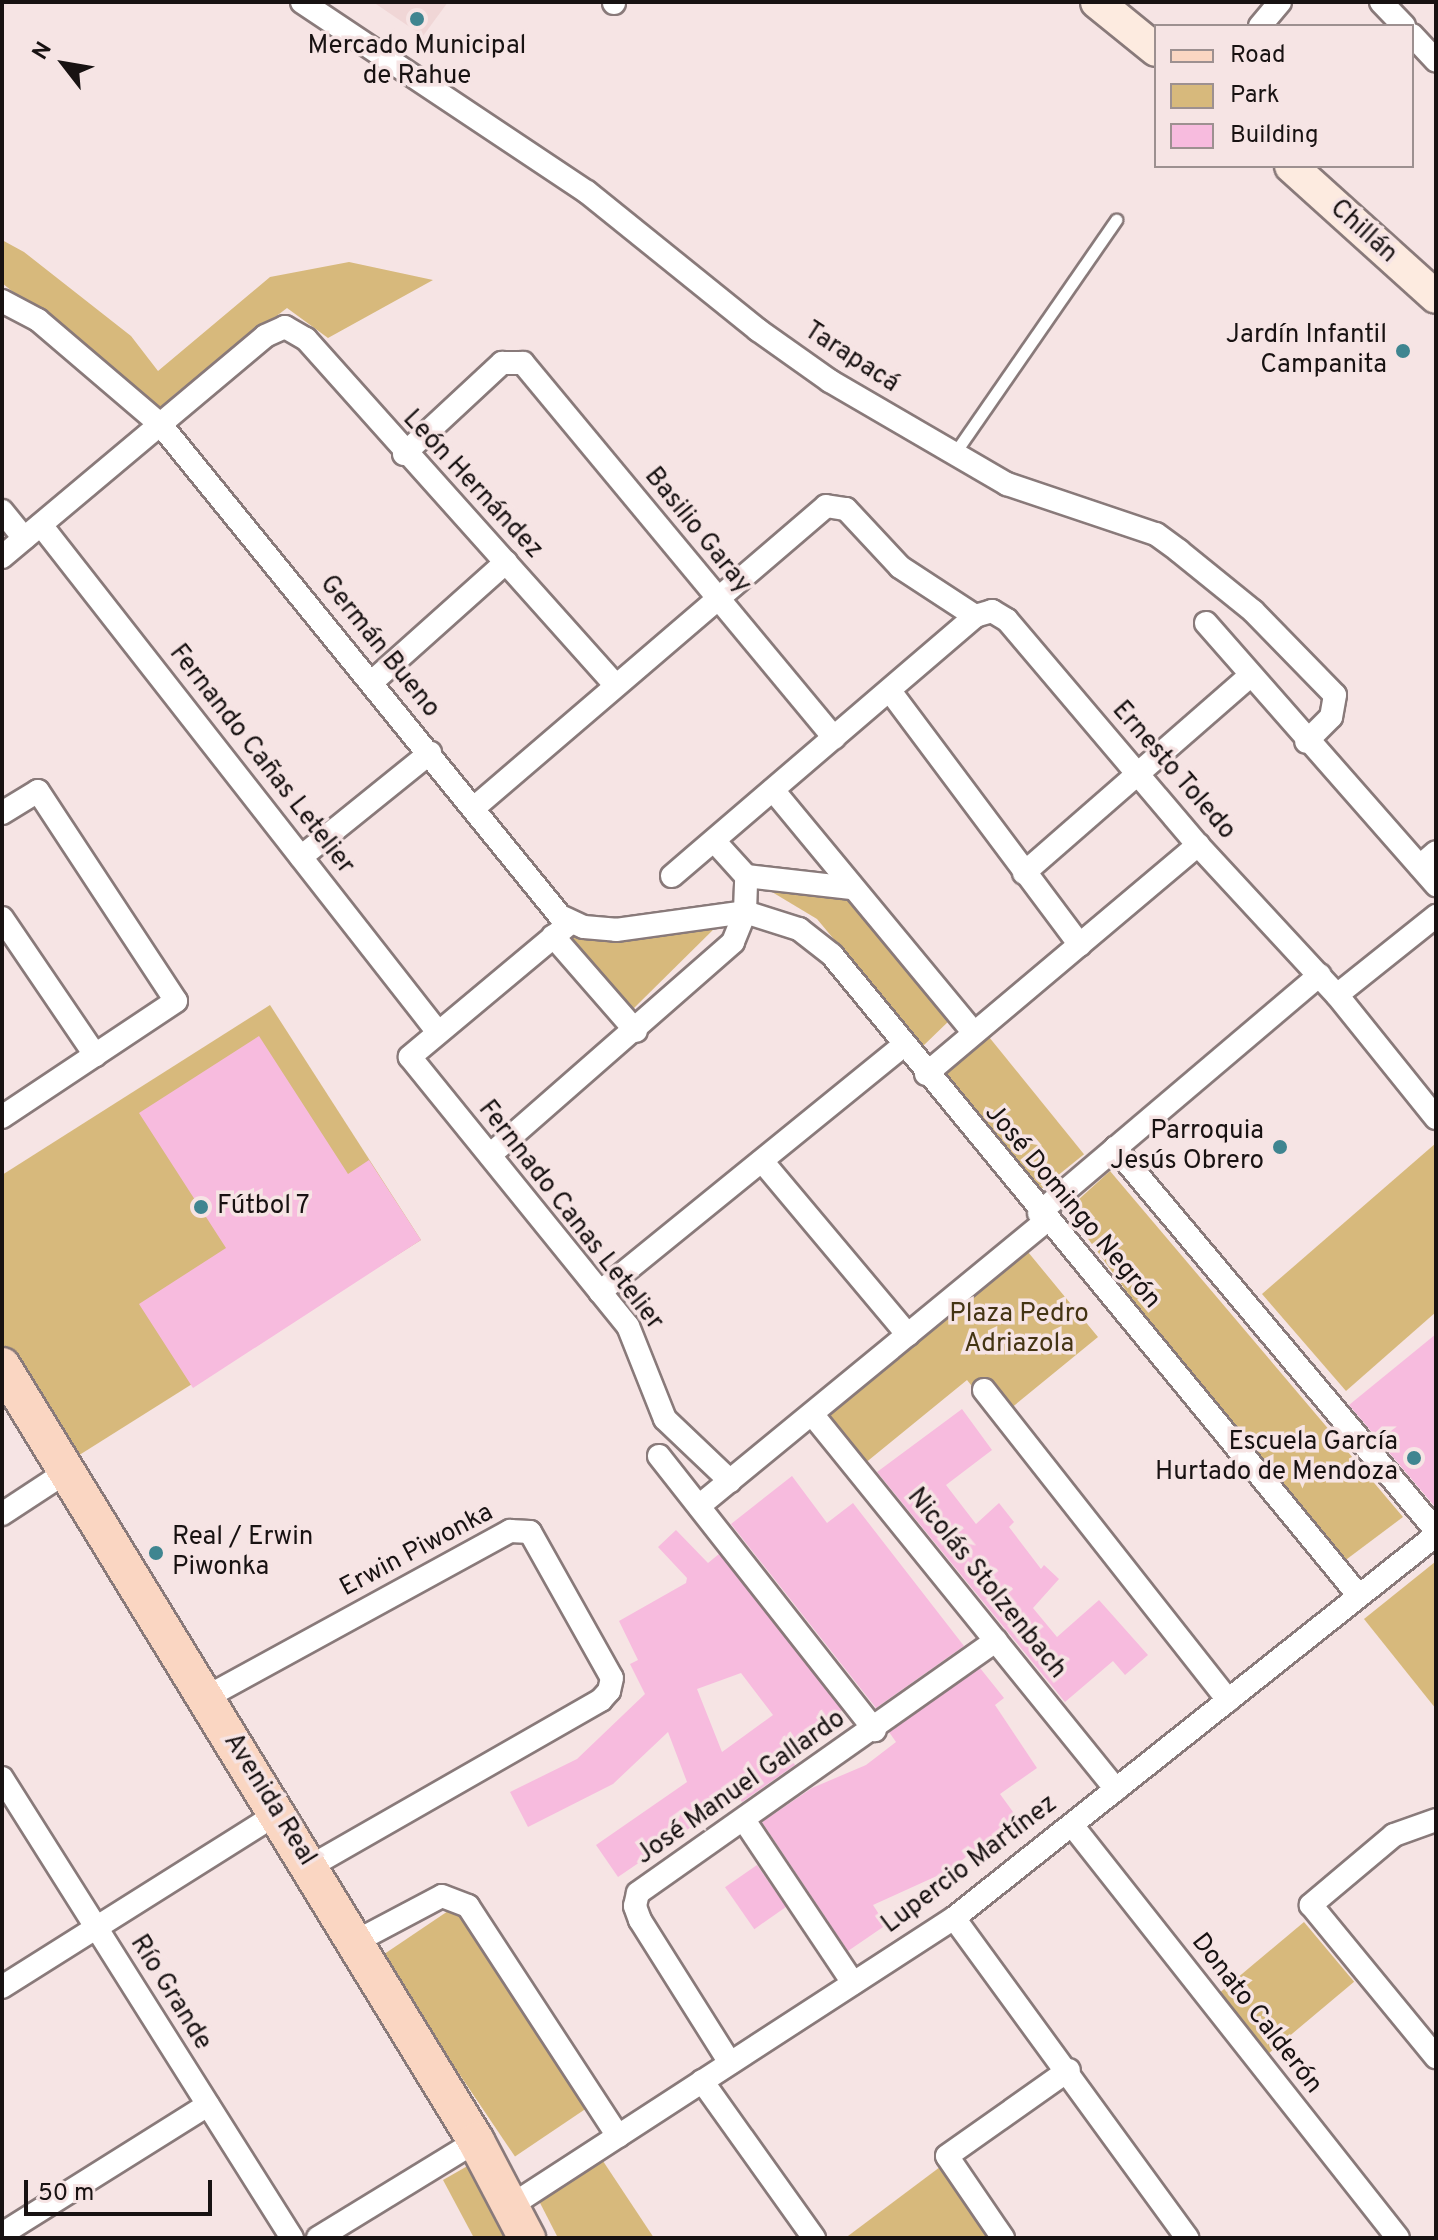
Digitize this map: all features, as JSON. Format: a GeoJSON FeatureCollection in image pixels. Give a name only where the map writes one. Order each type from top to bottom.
{"type":"FeatureCollection","features":[{"type":"Feature","properties":{"kind":"main road","name":"Avenida Real"},"geometry":{"type":"LineString","coordinates":[[2,1366],[311,1866],[476,2141],[527,2238]]}},
{"type":"Feature","properties":{"kind":"street","name":"Tarapacá"},"geometry":{"type":"LineString","coordinates":[[302,2],[587,192],[758,330],[830,381],[1007,484],[1156,534],[1253,611],[1335,695],[1331,717],[1306,742]]}},
{"type":"Feature","properties":{"kind":"street"},"geometry":{"type":"LineString","coordinates":[[1097,2],[1154,48]]}},
{"type":"Feature","properties":{"kind":"street"},"geometry":{"type":"LineString","coordinates":[[1262,24],[1280,2]]}},
{"type":"Feature","properties":{"kind":"street"},"geometry":{"type":"LineString","coordinates":[[1381,2],[1402,24]]}},
{"type":"Feature","properties":{"kind":"street"},"geometry":{"type":"LineString","coordinates":[[1414,37],[1436,61]]}},
{"type":"Feature","properties":{"kind":"street","name":"Chillán"},"geometry":{"type":"LineString","coordinates":[[1293,168],[1436,297]]}},
{"type":"Feature","properties":{"kind":"street","name":"Germán Bueno"},"geometry":{"type":"LineString","coordinates":[[2,301],[38,320],[161,425],[475,807],[636,1031]]}},
{"type":"Feature","properties":{"kind":"street","name":"León Hernández"},"geometry":{"type":"LineString","coordinates":[[161,425],[265,336],[285,327],[306,339],[404,454],[506,562],[615,685]]}},
{"type":"Feature","properties":{"kind":"street","name":"Basilio Garay"},"geometry":{"type":"LineString","coordinates":[[404,454],[502,363],[516,360],[529,368],[717,601],[834,738]]}},
{"type":"Feature","properties":{"kind":"street"},"geometry":{"type":"LineString","coordinates":[[2,557],[161,425]]}},
{"type":"Feature","properties":{"kind":"street","name":"Ernesto Toledo"},"geometry":{"type":"LineString","coordinates":[[717,601],[811,516],[826,506],[839,506],[900,567],[975,616],[992,611],[1007,620],[1198,845],[1320,975],[1436,1118]]}},
{"type":"Feature","properties":{"kind":"street","name":"Fernando Cañas Letelier"},"geometry":{"type":"LineString","coordinates":[[2,511],[32,531],[301,857],[437,1031]]}},
{"type":"Feature","properties":{"kind":"street"},"geometry":{"type":"LineString","coordinates":[[372,682],[506,562]]}},
{"type":"Feature","properties":{"kind":"street"},"geometry":{"type":"LineString","coordinates":[[475,807],[717,601]]}},
{"type":"Feature","properties":{"kind":"street"},"geometry":{"type":"LineString","coordinates":[[672,876],[716,843],[975,616]]}},
{"type":"Feature","properties":{"kind":"street"},"geometry":{"type":"LineString","coordinates":[[1206,623],[1306,742],[1428,859],[1436,885]]}},
{"type":"Feature","properties":{"kind":"street"},"geometry":{"type":"LineString","coordinates":[[1024,873],[1249,677]]}},
{"type":"Feature","properties":{"kind":"street"},"geometry":{"type":"LineString","coordinates":[[890,691],[1080,945]]}},
{"type":"Feature","properties":{"kind":"street"},"geometry":{"type":"LineString","coordinates":[[301,857],[430,753]]}},
{"type":"Feature","properties":{"kind":"street"},"geometry":{"type":"LineString","coordinates":[[773,790],[974,1033]]}},
{"type":"Feature","properties":{"kind":"street"},"geometry":{"type":"LineString","coordinates":[[2,813],[38,791],[176,1001],[2,1117]]}},
{"type":"Feature","properties":{"kind":"street"},"geometry":{"type":"LineString","coordinates":[[716,843],[746,876],[851,888]]}},
{"type":"Feature","properties":{"kind":"street"},"geometry":{"type":"LineString","coordinates":[[926,1074],[1198,845]]}},
{"type":"Feature","properties":{"kind":"street"},"geometry":{"type":"LineString","coordinates":[[490,1155],[636,1031],[733,942],[745,912],[746,876]]}},
{"type":"Feature","properties":{"kind":"street"},"geometry":{"type":"LineString","coordinates":[[437,1031],[561,929],[616,930],[745,912]]}},
{"type":"Feature","properties":{"kind":"street","name":"José Domingo Negrón"},"geometry":{"type":"LineString","coordinates":[[745,912],[772,917],[816,940],[1359,1596]]}},
{"type":"Feature","properties":{"kind":"street"},"geometry":{"type":"LineString","coordinates":[[1337,995],[1436,916]]}},
{"type":"Feature","properties":{"kind":"street"},"geometry":{"type":"LineString","coordinates":[[2,918],[95,1055]]}},
{"type":"Feature","properties":{"kind":"street"},"geometry":{"type":"LineString","coordinates":[[699,1506],[908,1335],[1043,1217],[1115,1148],[1320,975]]}},
{"type":"Feature","properties":{"kind":"street","name":"Fernnado Canas Letelier"},"geometry":{"type":"LineString","coordinates":[[437,1031],[413,1050],[414,1063],[600,1292],[640,1347],[665,1419],[730,1481]]}},
{"type":"Feature","properties":{"kind":"street"},"geometry":{"type":"LineString","coordinates":[[600,1292],[904,1045]]}},
{"type":"Feature","properties":{"kind":"street"},"geometry":{"type":"LineString","coordinates":[[1115,1148],[1436,1533]]}},
{"type":"Feature","properties":{"kind":"street"},"geometry":{"type":"LineString","coordinates":[[762,1161],[908,1335]]}},
{"type":"Feature","properties":{"kind":"street"},"geometry":{"type":"LineString","coordinates":[[984,1390],[1228,1700]]}},
{"type":"Feature","properties":{"kind":"street","name":"Nicolás Stolzenbach"},"geometry":{"type":"LineString","coordinates":[[812,1414],[1116,1789]]}},
{"type":"Feature","properties":{"kind":"street"},"geometry":{"type":"LineString","coordinates":[[659,1456],[875,1730]]}},
{"type":"Feature","properties":{"kind":"street"},"geometry":{"type":"LineString","coordinates":[[2,1514],[66,1472]]}},
{"type":"Feature","properties":{"kind":"street","name":"Erwin Piwonka"},"geometry":{"type":"LineString","coordinates":[[205,1698],[510,1531],[530,1532],[612,1678],[609,1691],[601,1700],[311,1866]]}},
{"type":"Feature","properties":{"kind":"street","name":"Lupercio Martínez"},"geometry":{"type":"LineString","coordinates":[[512,2205],[954,1918],[1436,1533]]}},
{"type":"Feature","properties":{"kind":"street","name":"José Manuel Gallardo"},"geometry":{"type":"LineString","coordinates":[[730,2063],[635,1906],[638,1893],[875,1730],[996,1640]]}},
{"type":"Feature","properties":{"kind":"street","name":"Río Grande"},"geometry":{"type":"LineString","coordinates":[[2,1778],[292,2238]]}},
{"type":"Feature","properties":{"kind":"street"},"geometry":{"type":"LineString","coordinates":[[2,1987],[277,1814]]}},
{"type":"Feature","properties":{"kind":"street"},"geometry":{"type":"LineString","coordinates":[[744,1820],[853,1983]]}},
{"type":"Feature","properties":{"kind":"street","name":"Donato Calderón"},"geometry":{"type":"LineString","coordinates":[[1072,1825],[1398,2238]]}},
{"type":"Feature","properties":{"kind":"street"},"geometry":{"type":"LineString","coordinates":[[1433,1829],[1394,1835],[1311,1905],[1436,2057]]}},
{"type":"Feature","properties":{"kind":"street"},"geometry":{"type":"LineString","coordinates":[[355,1942],[442,1896],[468,1906],[618,2136]]}},
{"type":"Feature","properties":{"kind":"street"},"geometry":{"type":"LineString","coordinates":[[954,1918],[1069,2070],[1187,2238]]}},
{"type":"Feature","properties":{"kind":"street"},"geometry":{"type":"LineString","coordinates":[[1003,2238],[947,2156],[1069,2070]]}},
{"type":"Feature","properties":{"kind":"street"},"geometry":{"type":"LineString","coordinates":[[702,2081],[814,2238]]}},
{"type":"Feature","properties":{"kind":"street"},"geometry":{"type":"LineString","coordinates":[[2,2234],[208,2105]]}},
{"type":"Feature","properties":{"kind":"street"},"geometry":{"type":"LineString","coordinates":[[318,2238],[476,2141]]}},
{"type":"Feature","properties":{"kind":"lane"},"geometry":{"type":"LineString","coordinates":[[954,454],[1116,220]]}},
{"type":"Feature","properties":{"kind":"shaded area","name":"Mercado Municipal de Rahue"},"geometry":{"type":"Polygon","coordinates":[[[373,2],[448,2],[423,36],[373,2]]]}},
{"type":"Feature","properties":{"kind":"green space"},"geometry":{"type":"Polygon","coordinates":[[[2,240],[24,252],[131,336],[158,371],[270,277],[349,262],[433,280],[328,338],[287,308],[175,394],[161,412],[2,283],[2,240]]]}},
{"type":"Feature","properties":{"kind":"green space"},"geometry":{"type":"Polygon","coordinates":[[[772,892],[848,895],[952,1018],[923,1046],[817,919],[772,892]]]}},
{"type":"Feature","properties":{"kind":"green space"},"geometry":{"type":"Polygon","coordinates":[[[722,921],[631,1011],[567,934],[722,921]]]}},
{"type":"Feature","properties":{"kind":"green space","name":"Fútbol 7"},"geometry":{"type":"Polygon","coordinates":[[[270,1005],[421,1240],[73,1459],[2,1343],[2,1175],[270,1005]]]}},
{"type":"Feature","properties":{"kind":"green space"},"geometry":{"type":"Polygon","coordinates":[[[989,1037],[1084,1154],[1036,1193],[941,1076],[989,1037]]]}},
{"type":"Feature","properties":{"kind":"green space"},"geometry":{"type":"Polygon","coordinates":[[[1436,1143],[1436,1312],[1346,1391],[1262,1294],[1436,1143]]]}},
{"type":"Feature","properties":{"kind":"green space"},"geometry":{"type":"Polygon","coordinates":[[[1110,1171],[1403,1517],[1331,1571],[1067,1210],[1110,1171]]]}},
{"type":"Feature","properties":{"kind":"green space","name":"Plaza Pedro Adriazola"},"geometry":{"type":"Polygon","coordinates":[[[1028,1252],[1098,1337],[999,1418],[1002,1424],[967,1380],[864,1464],[826,1417],[1028,1252]]]}},
{"type":"Feature","properties":{"kind":"green space"},"geometry":{"type":"Polygon","coordinates":[[[1436,1564],[1436,1709],[1364,1619],[1436,1564]]]}},
{"type":"Feature","properties":{"kind":"green space"},"geometry":{"type":"Polygon","coordinates":[[[454,1907],[589,2107],[515,2157],[380,1957],[454,1907]]]}},
{"type":"Feature","properties":{"kind":"green space"},"geometry":{"type":"Polygon","coordinates":[[[1304,1922],[1354,1982],[1265,2056],[1215,1997],[1304,1922]]]}},
{"type":"Feature","properties":{"kind":"green space"},"geometry":{"type":"Polygon","coordinates":[[[956,2155],[992,2238],[849,2238],[848,2236],[956,2155]]]}},
{"type":"Feature","properties":{"kind":"green space"},"geometry":{"type":"Polygon","coordinates":[[[601,2158],[654,2238],[558,2238],[538,2199],[601,2158]]]}},
{"type":"Feature","properties":{"kind":"green space"},"geometry":{"type":"Polygon","coordinates":[[[478,2160],[515,2238],[474,2238],[443,2180],[478,2160]]]}},
{"type":"Feature","properties":{"kind":"building"},"geometry":{"type":"Polygon","coordinates":[[[259,1036],[348,1174],[369,1160],[421,1240],[193,1388],[139,1304],[226,1248],[139,1113],[259,1036]]]}},
{"type":"Feature","properties":{"kind":"building","name":"Escuela García Hurtado de Mendoza"},"geometry":{"type":"Polygon","coordinates":[[[1436,1334],[1436,1508],[1349,1405],[1436,1334]]]}},
{"type":"Feature","properties":{"kind":"building"},"geometry":{"type":"Polygon","coordinates":[[[962,1409],[992,1450],[946,1485],[976,1524],[999,1503],[1014,1522],[1009,1527],[1041,1569],[1044,1565],[1059,1579],[1033,1608],[1057,1637],[1099,1600],[1148,1655],[1125,1675],[1113,1661],[1065,1702],[877,1472],[962,1409]]]}},
{"type":"Feature","properties":{"kind":"building"},"geometry":{"type":"Polygon","coordinates":[[[792,1476],[827,1523],[853,1503],[964,1646],[876,1708],[731,1524],[792,1476]]]}},
{"type":"Feature","properties":{"kind":"building"},"geometry":{"type":"Polygon","coordinates":[[[676,1530],[708,1563],[719,1554],[842,1710],[787,1752],[795,1765],[742,1802],[738,1795],[618,1877],[596,1845],[687,1782],[668,1732],[613,1784],[528,1827],[510,1792],[577,1759],[645,1694],[630,1664],[638,1660],[619,1621],[686,1583],[687,1578],[658,1547],[676,1530]],[[741,1673],[697,1689],[722,1752],[773,1715],[741,1673]]]}},
{"type":"Feature","properties":{"kind":"building"},"geometry":{"type":"Polygon","coordinates":[[[980,1668],[1004,1698],[995,1705],[1037,1768],[1000,1794],[1016,1816],[950,1870],[873,1905],[886,1925],[848,1951],[762,1822],[812,1788],[866,1765],[896,1742],[889,1732],[980,1668]]]}},
{"type":"Feature","properties":{"kind":"building"},"geometry":{"type":"Polygon","coordinates":[[[757,1865],[786,1907],[754,1929],[725,1887],[757,1865]]]}},
{"type":"Feature","properties":{"kind":"place","name":"Mercado Municipal de Rahue"},"geometry":{"type":"Point","coordinates":[417,19]}},
{"type":"Feature","properties":{"kind":"place","name":"Jardín Infantil Campanita"},"geometry":{"type":"Point","coordinates":[1403,351]}},
{"type":"Feature","properties":{"kind":"place","name":"Parroquia Jesús Obrero"},"geometry":{"type":"Point","coordinates":[1280,1147]}},
{"type":"Feature","properties":{"kind":"place","name":"Fútbol 7"},"geometry":{"type":"Point","coordinates":[201,1207]}},
{"type":"Feature","properties":{"kind":"place","name":"Escuela García Hurtado de Mendoza"},"geometry":{"type":"Point","coordinates":[1414,1458]}},
{"type":"Feature","properties":{"kind":"place","name":"Real / Erwin Piwonka"},"geometry":{"type":"Point","coordinates":[156,1553]}}]}
